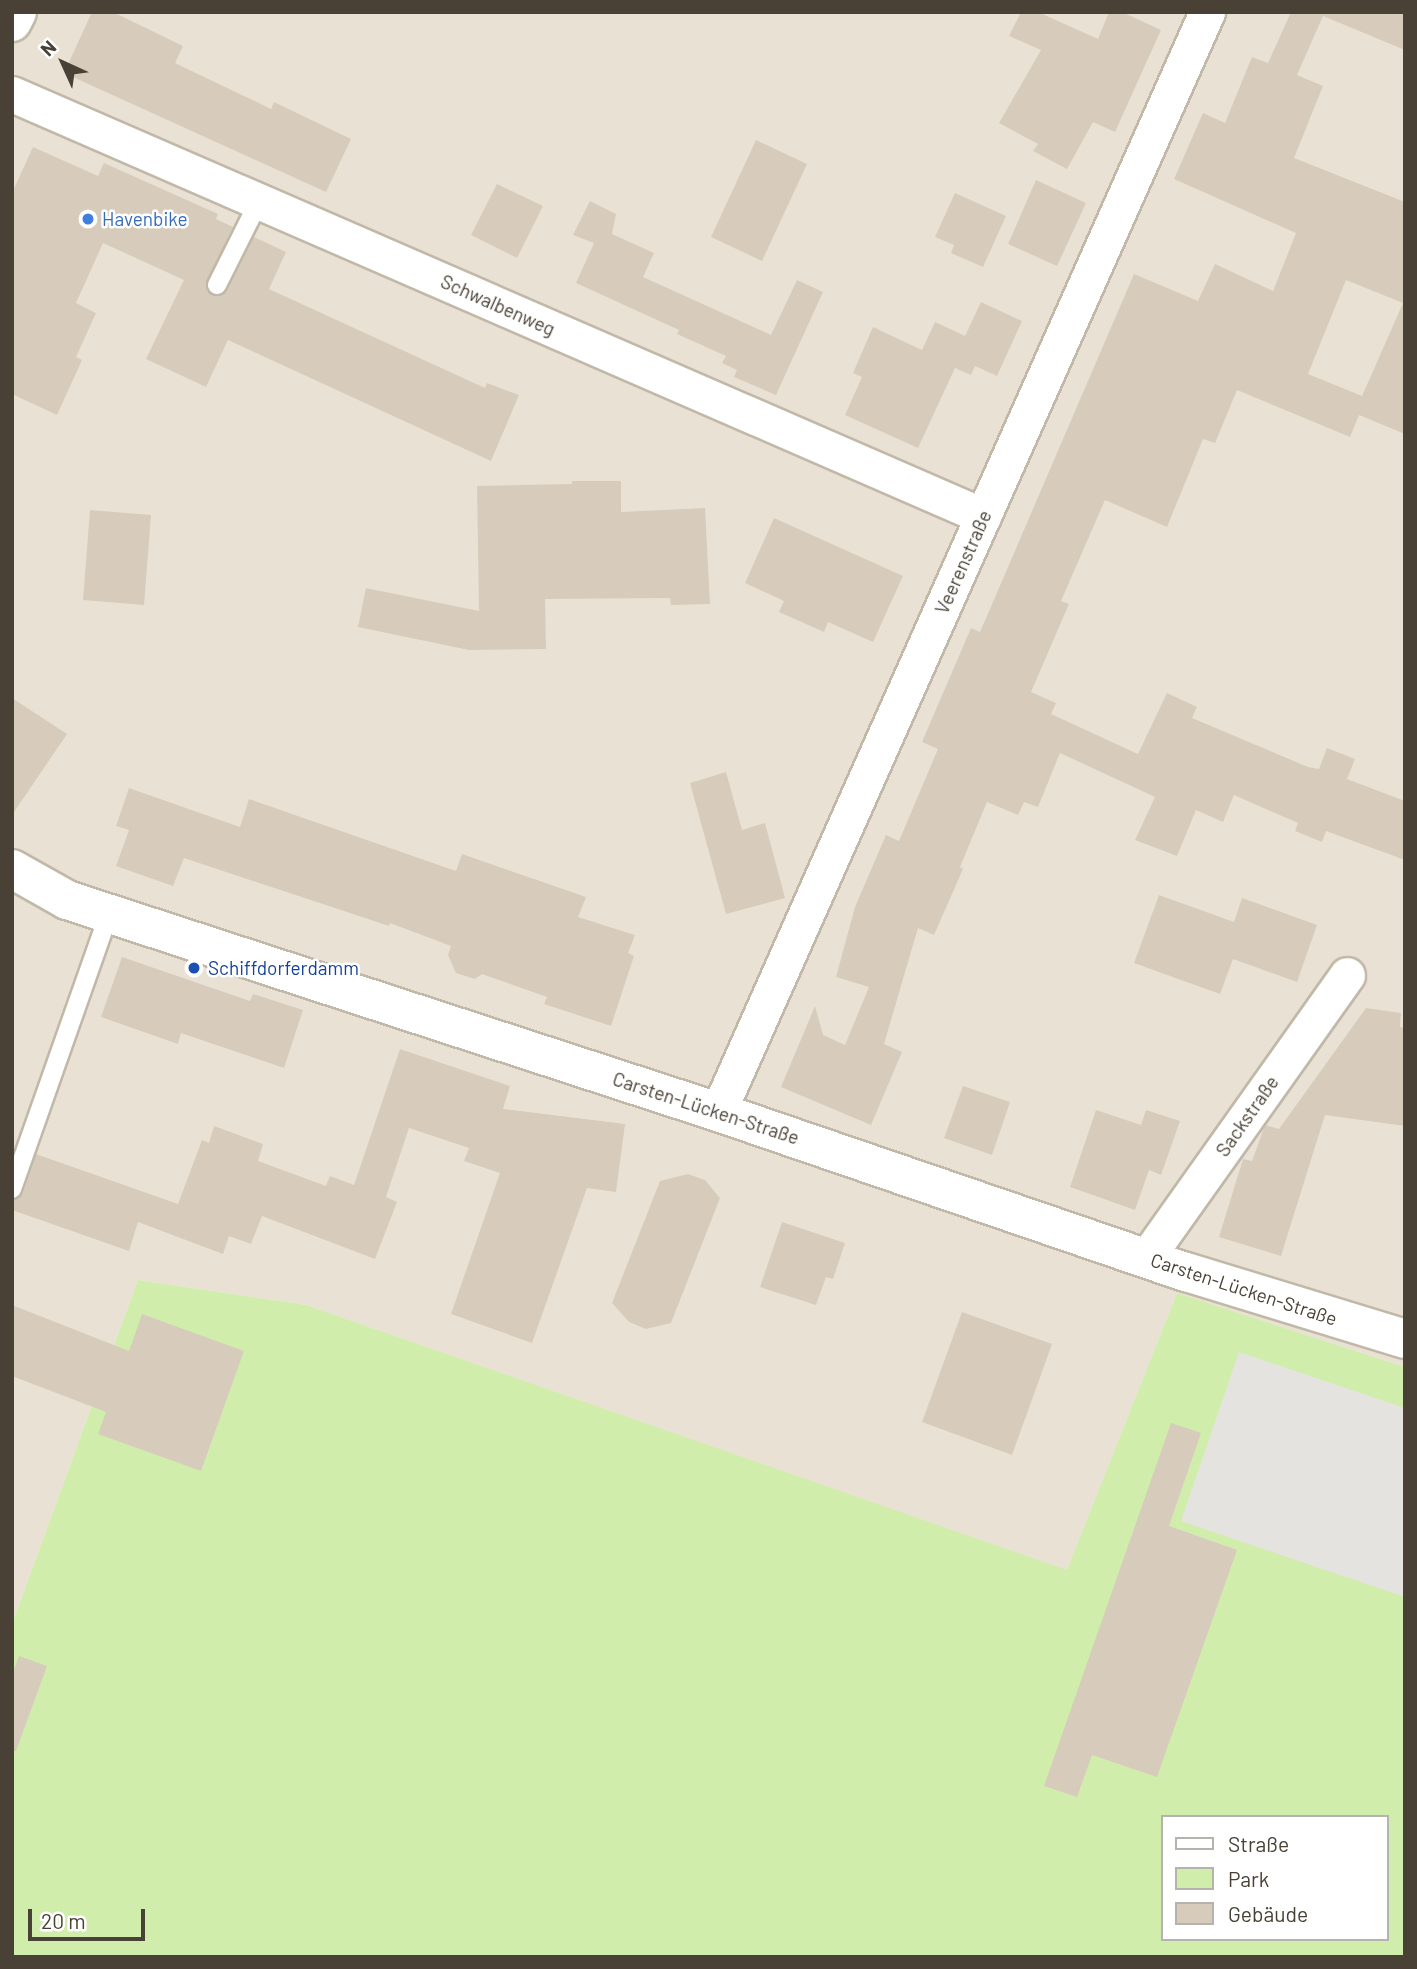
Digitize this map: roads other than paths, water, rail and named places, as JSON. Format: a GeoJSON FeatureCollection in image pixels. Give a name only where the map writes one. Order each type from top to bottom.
{"type":"FeatureCollection","features":[{"type":"Feature","properties":{"kind":"street"},"geometry":{"type":"LineString","coordinates":[[12,22],[17,12]]}},
{"type":"Feature","properties":{"kind":"street","name":"Veerenstraße"},"geometry":{"type":"LineString","coordinates":[[718,1112],[1207,12]]}},
{"type":"Feature","properties":{"kind":"street","name":"Schwalbenweg"},"geometry":{"type":"LineString","coordinates":[[12,94],[983,516]]}},
{"type":"Feature","properties":{"kind":"street","name":"Carsten-Lücken-Straße"},"geometry":{"type":"LineString","coordinates":[[12,869],[67,900],[718,1112],[1270,1299],[1405,1339]]}},
{"type":"Feature","properties":{"kind":"street","name":"Sackstraße"},"geometry":{"type":"LineString","coordinates":[[1146,1258],[1347,975]]}},
{"type":"Feature","properties":{"kind":"lane"},"geometry":{"type":"LineString","coordinates":[[217,285],[259,201]]}},
{"type":"Feature","properties":{"kind":"lane"},"geometry":{"type":"LineString","coordinates":[[12,1189],[109,913]]}},
{"type":"Feature","properties":{"kind":"place","name":"Havenbike"},"geometry":{"type":"Point","coordinates":[88,219]}},
{"type":"Feature","properties":{"kind":"place","name":"Schiffdorferdamm"},"geometry":{"type":"Point","coordinates":[194,968]}}]}
